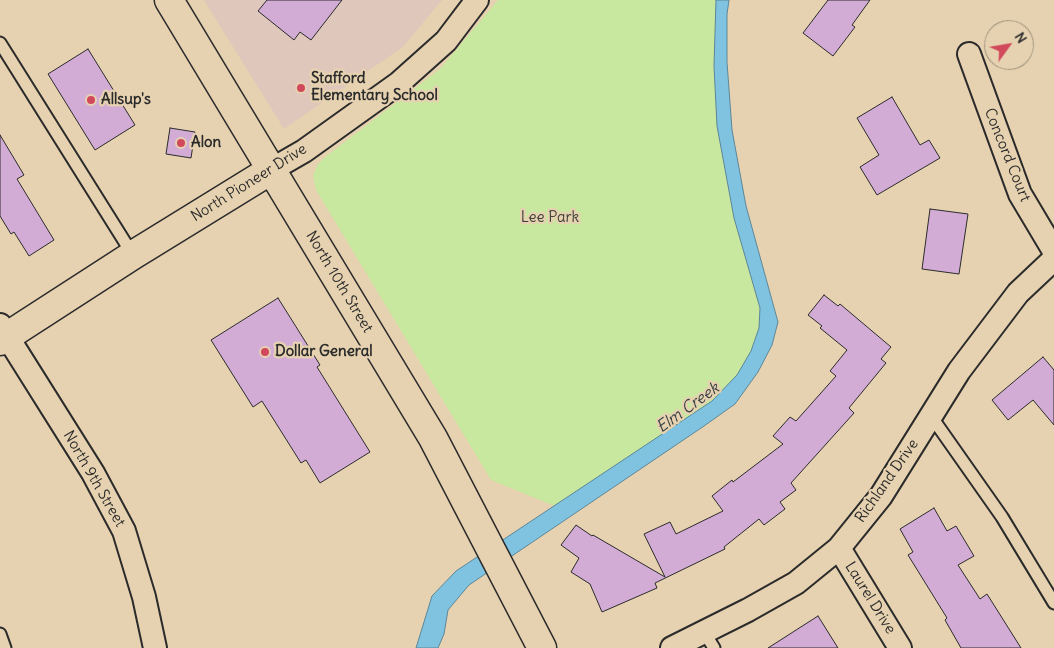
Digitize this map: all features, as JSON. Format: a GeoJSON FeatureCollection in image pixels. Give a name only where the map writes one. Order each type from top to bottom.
{"type":"FeatureCollection","features":[{"type":"Feature","properties":{"kind":"main road","name":"North 10th Street"},"geometry":{"type":"LineString","coordinates":[[169,0],[433,438],[520,602],[542,648]]}},
{"type":"Feature","properties":{"kind":"main road","name":"North Pioneer Drive"},"geometry":{"type":"LineString","coordinates":[[2,334],[271,170]]}},
{"type":"Feature","properties":{"kind":"street","name":"North Pioneer Drive"},"geometry":{"type":"LineString","coordinates":[[271,170],[304,151],[399,83],[446,41],[478,0]]}},
{"type":"Feature","properties":{"kind":"street","name":"Concord Court"},"geometry":{"type":"LineString","coordinates":[[969,54],[1020,194],[1054,252]]}},
{"type":"Feature","properties":{"kind":"street","name":"Richland Drive"},"geometry":{"type":"LineString","coordinates":[[672,648],[709,640],[748,610],[796,583],[839,548],[881,496],[958,371],[1018,293],[1054,259]]}},
{"type":"Feature","properties":{"kind":"street","name":"North 9th Street"},"geometry":{"type":"LineString","coordinates":[[2,334],[93,473],[124,531],[144,597],[155,648]]}},
{"type":"Feature","properties":{"kind":"street","name":"Laurel Drive"},"geometry":{"type":"LineString","coordinates":[[839,548],[900,648]]}},
{"type":"Feature","properties":{"kind":"lane"},"geometry":{"type":"LineString","coordinates":[[0,43],[133,255]]}},
{"type":"Feature","properties":{"kind":"lane"},"geometry":{"type":"LineString","coordinates":[[931,416],[1002,517],[1054,603]]}},
{"type":"Feature","properties":{"kind":"lane"},"geometry":{"type":"LineString","coordinates":[[0,634],[5,648]]}},
{"type":"Feature","properties":{"kind":"shaded area","name":"Stafford Elementary School"},"geometry":{"type":"Polygon","coordinates":[[[204,0],[442,0],[403,47],[284,129],[204,0]]]}},
{"type":"Feature","properties":{"kind":"green space","name":"Lee Park"},"geometry":{"type":"Polygon","coordinates":[[[498,0],[719,0],[717,86],[764,312],[763,335],[739,377],[724,395],[557,507],[491,480],[316,190],[313,175],[318,164],[325,157],[440,69],[498,0]]]}},
{"type":"Feature","properties":{"kind":"water"},"geometry":{"type":"Polygon","coordinates":[[[716,0],[729,0],[727,14],[727,62],[732,130],[746,206],[778,322],[772,345],[758,372],[735,404],[469,585],[448,610],[444,634],[438,648],[416,648],[432,596],[456,571],[712,401],[737,375],[751,351],[759,328],[760,308],[734,218],[717,126],[714,66],[716,0]]]}},
{"type":"Feature","properties":{"kind":"building"},"geometry":{"type":"Polygon","coordinates":[[[267,0],[342,0],[311,40],[300,32],[294,40],[258,11],[267,0]]]}},
{"type":"Feature","properties":{"kind":"building"},"geometry":{"type":"Polygon","coordinates":[[[828,0],[870,0],[852,25],[855,27],[833,56],[803,33],[828,0]]]}},
{"type":"Feature","properties":{"kind":"building","name":"Allsup's"},"geometry":{"type":"Polygon","coordinates":[[[88,49],[135,125],[95,150],[48,74],[88,49]]]}},
{"type":"Feature","properties":{"kind":"building"},"geometry":{"type":"Polygon","coordinates":[[[892,97],[920,145],[929,140],[940,158],[877,195],[860,167],[879,155],[857,118],[892,97]]]}},
{"type":"Feature","properties":{"kind":"building","name":"Alon"},"geometry":{"type":"Polygon","coordinates":[[[170,128],[195,132],[191,158],[166,154],[170,128]]]}},
{"type":"Feature","properties":{"kind":"building"},"geometry":{"type":"Polygon","coordinates":[[[0,135],[24,175],[17,179],[54,240],[29,256],[14,232],[11,234],[0,216],[0,135]]]}},
{"type":"Feature","properties":{"kind":"building"},"geometry":{"type":"Polygon","coordinates":[[[930,209],[968,214],[959,274],[922,269],[930,209]]]}},
{"type":"Feature","properties":{"kind":"building"},"geometry":{"type":"Polygon","coordinates":[[[824,295],[838,306],[840,304],[891,347],[881,359],[886,363],[849,408],[854,413],[791,483],[796,490],[780,502],[785,509],[764,525],[759,519],[724,547],[725,549],[655,583],[657,588],[602,612],[590,584],[571,572],[579,558],[561,545],[576,525],[665,577],[644,534],[670,522],[676,534],[723,511],[712,496],[783,444],[773,436],[790,417],[796,421],[836,376],[830,371],[847,350],[820,328],[822,326],[808,315],[824,295]]]}},
{"type":"Feature","properties":{"kind":"building"},"geometry":{"type":"Polygon","coordinates":[[[278,298],[320,365],[317,367],[370,452],[320,483],[306,460],[301,463],[262,401],[253,407],[211,340],[278,298]]]}},
{"type":"Feature","properties":{"kind":"building"},"geometry":{"type":"Polygon","coordinates":[[[1043,357],[1054,370],[1054,425],[1033,400],[1008,420],[992,400],[1043,357]]]}},
{"type":"Feature","properties":{"kind":"building"},"geometry":{"type":"Polygon","coordinates":[[[934,508],[947,531],[956,526],[974,556],[958,565],[980,599],[987,594],[1021,648],[961,648],[945,620],[947,618],[908,555],[913,552],[900,529],[934,508]]]}},
{"type":"Feature","properties":{"kind":"building"},"geometry":{"type":"Polygon","coordinates":[[[818,616],[838,648],[768,648],[818,616]]]}},
{"type":"Feature","properties":{"kind":"place","name":"Stafford Elementary School"},"geometry":{"type":"Point","coordinates":[301,88]}},
{"type":"Feature","properties":{"kind":"place","name":"Allsup's"},"geometry":{"type":"Point","coordinates":[91,100]}},
{"type":"Feature","properties":{"kind":"place","name":"Alon"},"geometry":{"type":"Point","coordinates":[181,143]}},
{"type":"Feature","properties":{"kind":"place","name":"Dollar General"},"geometry":{"type":"Point","coordinates":[265,352]}},
{"type":"Feature","properties":{"kind":"water label","name":"Elm Creek"},"geometry":{"type":"Point","coordinates":[688,408]}}]}
